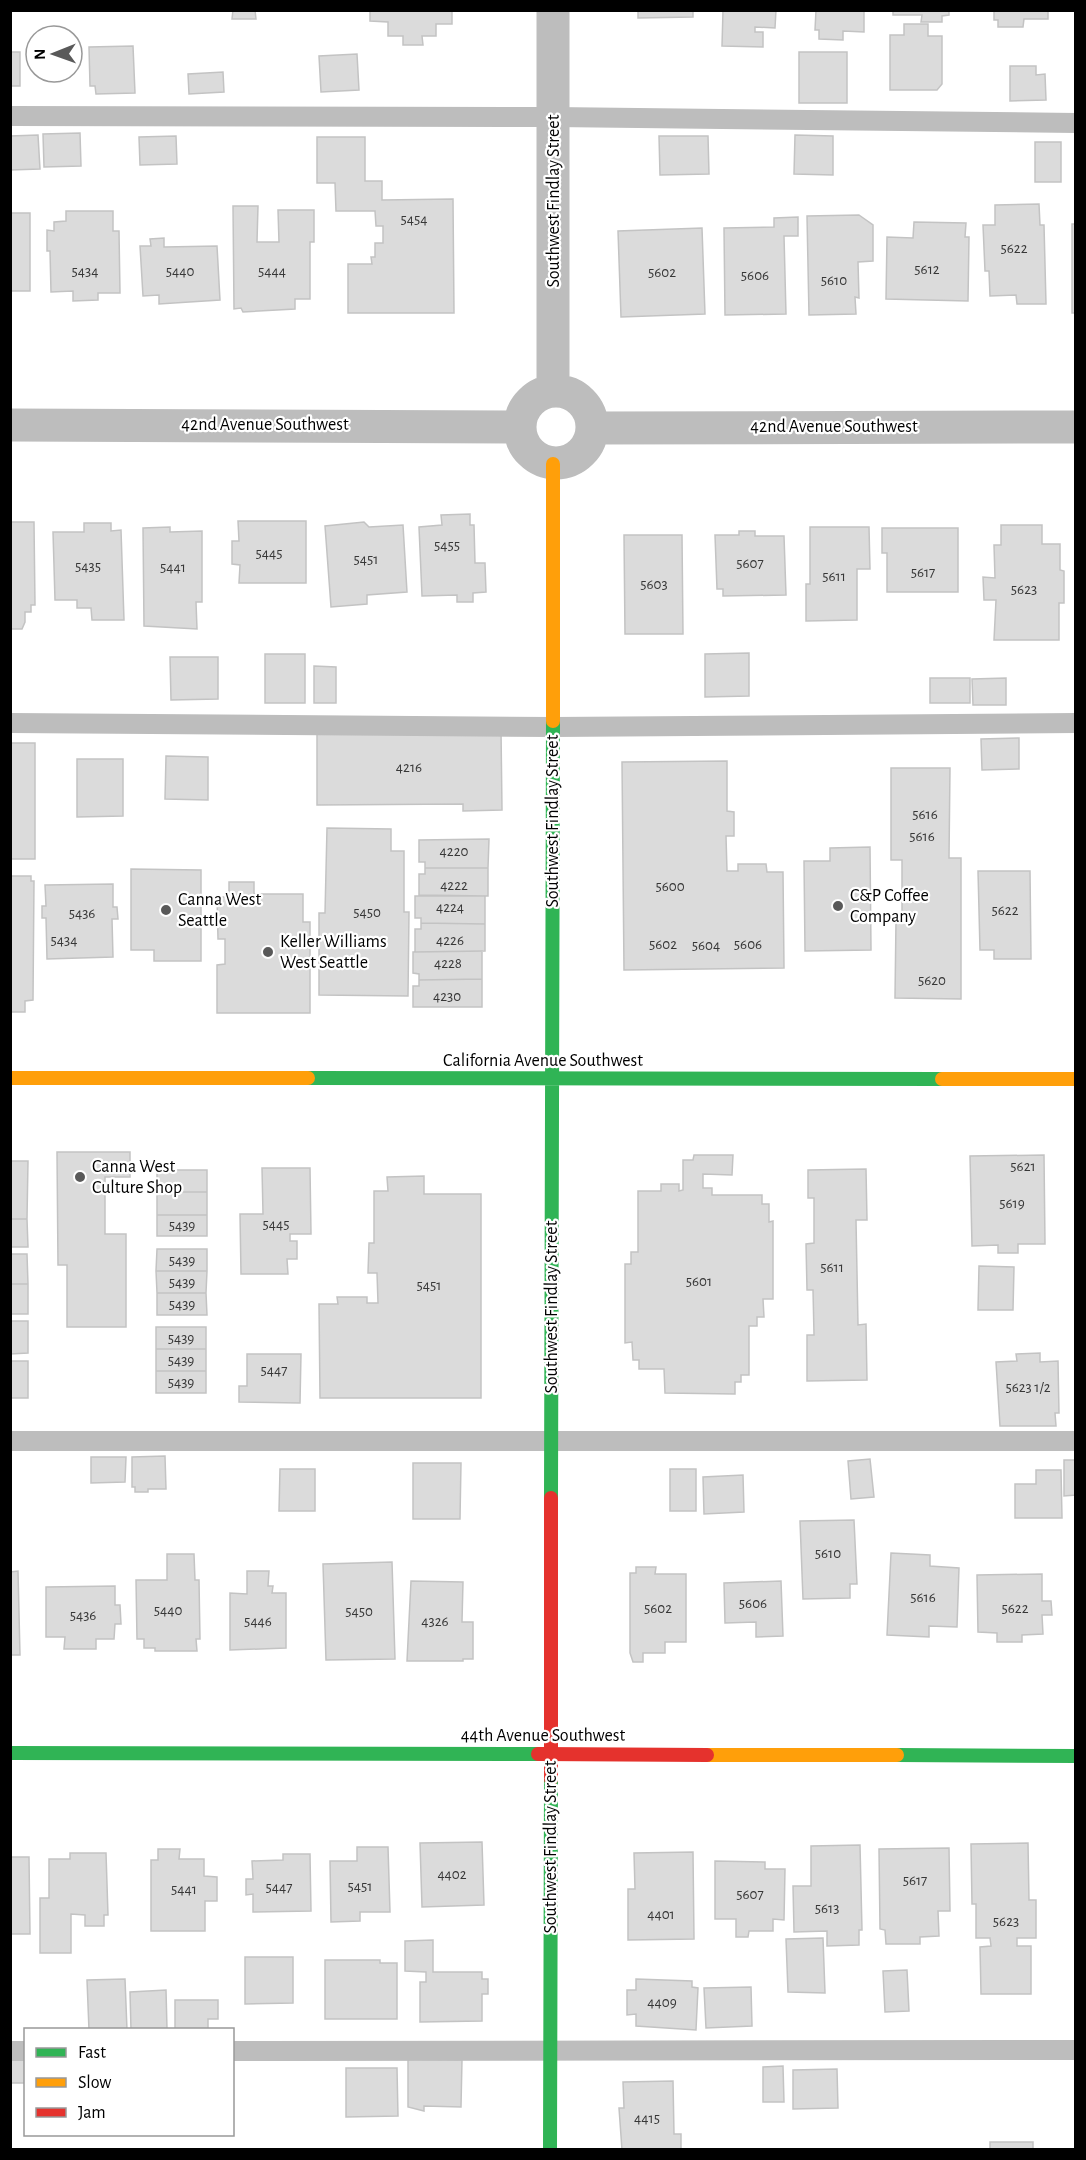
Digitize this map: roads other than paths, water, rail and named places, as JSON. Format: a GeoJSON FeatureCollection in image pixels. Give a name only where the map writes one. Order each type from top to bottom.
{"type":"FeatureCollection","features":[{"type":"Feature","properties":{"kind":"street","name":"Southwest Findlay Street"},"geometry":{"type":"LineString","coordinates":[[553,10],[553,391]]}},
{"type":"Feature","properties":{"kind":"street"},"geometry":{"type":"LineString","coordinates":[[553,391],[573,395],[582,402],[589,412],[593,428],[585,449],[577,457],[565,463],[553,464],[530,454],[523,444],[519,427],[523,411],[530,402],[539,395],[553,391]]}},
{"type":"Feature","properties":{"kind":"street","name":"42nd Avenue Southwest"},"geometry":{"type":"LineString","coordinates":[[10,425],[519,427]]}},
{"type":"Feature","properties":{"kind":"street","name":"42nd Avenue Southwest"},"geometry":{"type":"LineString","coordinates":[[593,428],[1076,427]]}},
{"type":"Feature","properties":{"kind":"street","name":"Southwest Findlay Street"},"geometry":{"type":"LineString","coordinates":[[550,2150],[553,464]]}},
{"type":"Feature","properties":{"kind":"street","name":"California Avenue Southwest"},"geometry":{"type":"LineString","coordinates":[[10,1078],[1076,1079]]}},
{"type":"Feature","properties":{"kind":"street","name":"44th Avenue Southwest"},"geometry":{"type":"LineString","coordinates":[[10,1753],[1076,1756]]}},
{"type":"Feature","properties":{"kind":"lane"},"geometry":{"type":"LineString","coordinates":[[10,116],[554,117],[1076,123]]}},
{"type":"Feature","properties":{"kind":"lane"},"geometry":{"type":"LineString","coordinates":[[10,723],[553,727],[1076,723]]}},
{"type":"Feature","properties":{"kind":"lane"},"geometry":{"type":"LineString","coordinates":[[10,1441],[1076,1441]]}},
{"type":"Feature","properties":{"kind":"lane"},"geometry":{"type":"LineString","coordinates":[[234,2051],[1076,2050]]}},
{"type":"Feature","properties":{"kind":"place","name":"C&P Coffee Company"},"geometry":{"type":"Point","coordinates":[838,906]}},
{"type":"Feature","properties":{"kind":"place","name":"Canna West Seattle"},"geometry":{"type":"Point","coordinates":[166,910]}},
{"type":"Feature","properties":{"kind":"place","name":"Keller Williams West Seattle"},"geometry":{"type":"Point","coordinates":[268,952]}},
{"type":"Feature","properties":{"kind":"place","name":"Canna West Culture Shop"},"geometry":{"type":"Point","coordinates":[80,1177]}}]}
